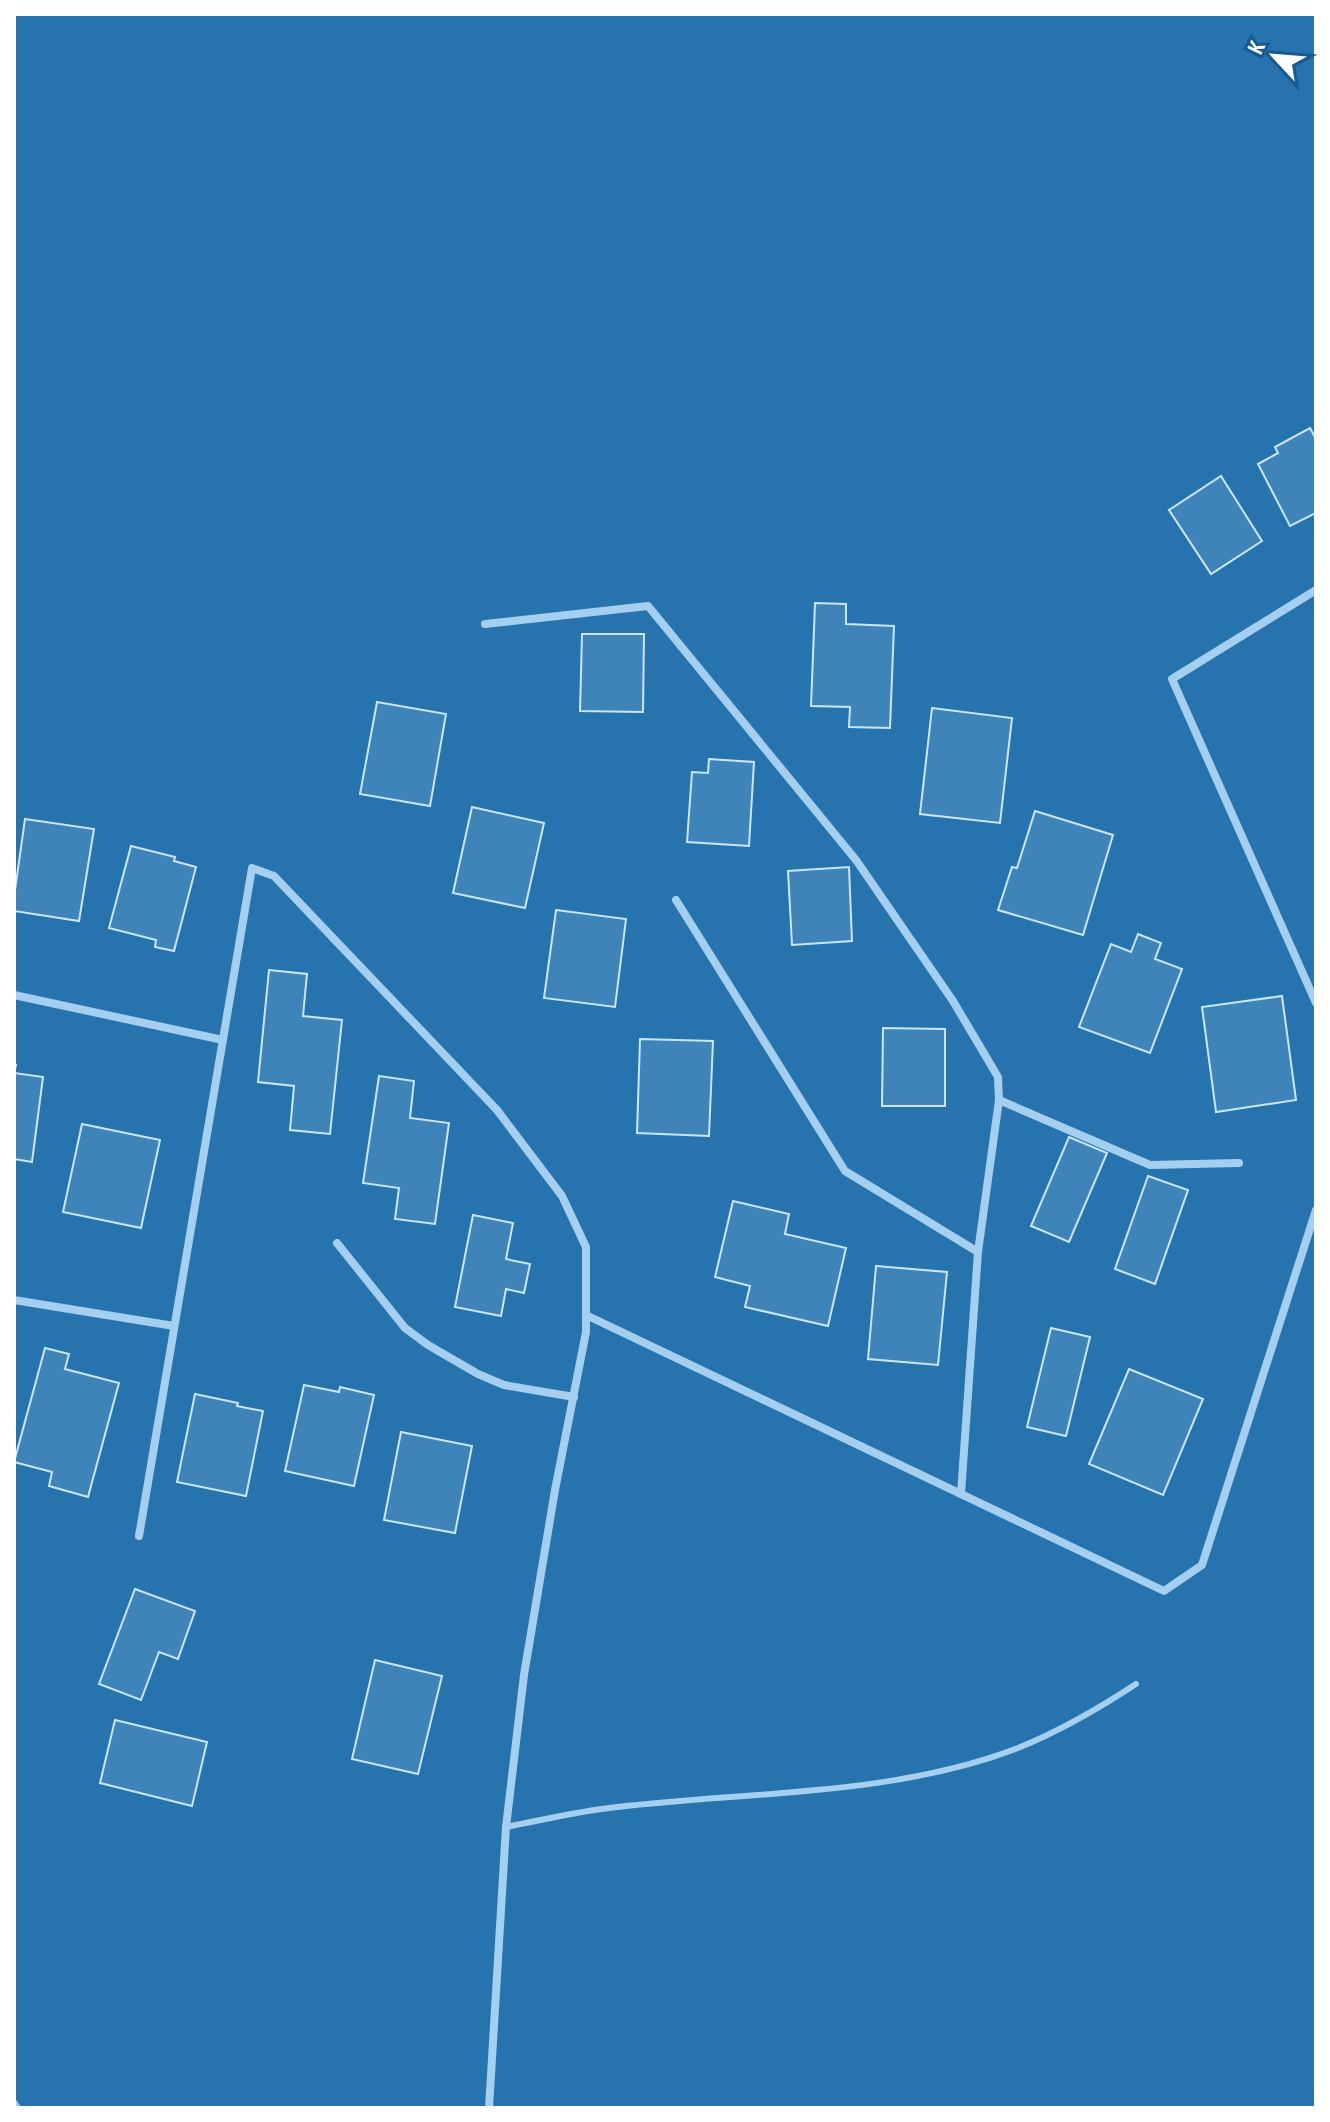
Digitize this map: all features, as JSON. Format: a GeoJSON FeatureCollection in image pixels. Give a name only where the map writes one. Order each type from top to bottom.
{"type":"FeatureCollection","features":[{"type":"Feature","properties":{"kind":"street"},"geometry":{"type":"LineString","coordinates":[[1316,590],[1172,679],[1316,1003]]}},
{"type":"Feature","properties":{"kind":"street"},"geometry":{"type":"LineString","coordinates":[[485,624],[648,606],[856,860],[953,1001],[998,1077],[999,1100],[978,1252],[961,1494]]}},
{"type":"Feature","properties":{"kind":"street"},"geometry":{"type":"LineString","coordinates":[[139,1536],[252,868],[274,876],[497,1110],[562,1196],[586,1247],[586,1332],[555,1490],[524,1675],[506,1827],[489,2108]]}},
{"type":"Feature","properties":{"kind":"street"},"geometry":{"type":"LineString","coordinates":[[676,900],[845,1171],[978,1252]]}},
{"type":"Feature","properties":{"kind":"street"},"geometry":{"type":"LineString","coordinates":[[14,995],[223,1040]]}},
{"type":"Feature","properties":{"kind":"street"},"geometry":{"type":"LineString","coordinates":[[999,1100],[1150,1165],[1239,1163]]}},
{"type":"Feature","properties":{"kind":"street"},"geometry":{"type":"LineString","coordinates":[[586,1315],[1164,1591],[1202,1565],[1316,1210]]}},
{"type":"Feature","properties":{"kind":"street"},"geometry":{"type":"LineString","coordinates":[[337,1243],[405,1328],[428,1345],[504,1385],[574,1397]]}},
{"type":"Feature","properties":{"kind":"street"},"geometry":{"type":"LineString","coordinates":[[14,1300],[174,1326]]}},
{"type":"Feature","properties":{"kind":"lane"},"geometry":{"type":"LineString","coordinates":[[506,1827],[601,1809],[872,1783],[967,1764],[1058,1731],[1136,1684]]}},
{"type":"Feature","properties":{"kind":"lane"},"geometry":{"type":"LineString","coordinates":[[14,2102],[18,2108]]}},
{"type":"Feature","properties":{"kind":"shaded area"},"geometry":{"type":"Polygon","coordinates":[[[14,14],[1316,14],[1316,2108],[14,2108],[14,14]]]}},
{"type":"Feature","properties":{"kind":"building"},"geometry":{"type":"Polygon","coordinates":[[[1310,428],[1316,439],[1316,513],[1290,526],[1258,464],[1278,453],[1275,447],[1310,428]]]}},
{"type":"Feature","properties":{"kind":"building"},"geometry":{"type":"Polygon","coordinates":[[[1221,476],[1262,541],[1211,574],[1169,510],[1221,476]]]}},
{"type":"Feature","properties":{"kind":"building"},"geometry":{"type":"Polygon","coordinates":[[[815,603],[846,604],[846,624],[894,626],[890,728],[849,727],[850,707],[811,706],[815,603]]]}},
{"type":"Feature","properties":{"kind":"building"},"geometry":{"type":"Polygon","coordinates":[[[582,634],[644,634],[643,712],[580,711],[582,634]]]}},
{"type":"Feature","properties":{"kind":"building"},"geometry":{"type":"Polygon","coordinates":[[[377,702],[446,714],[430,806],[360,794],[377,702]]]}},
{"type":"Feature","properties":{"kind":"building"},"geometry":{"type":"Polygon","coordinates":[[[932,708],[1012,718],[1000,823],[920,814],[932,708]]]}},
{"type":"Feature","properties":{"kind":"building"},"geometry":{"type":"Polygon","coordinates":[[[709,759],[754,762],[749,846],[687,842],[692,772],[708,773],[709,759]]]}},
{"type":"Feature","properties":{"kind":"building"},"geometry":{"type":"Polygon","coordinates":[[[472,807],[544,823],[525,908],[453,893],[472,807]]]}},
{"type":"Feature","properties":{"kind":"building"},"geometry":{"type":"Polygon","coordinates":[[[1035,811],[1113,835],[1083,935],[998,910],[1012,867],[1017,868],[1035,811]]]}},
{"type":"Feature","properties":{"kind":"building"},"geometry":{"type":"Polygon","coordinates":[[[25,819],[94,829],[79,921],[14,911],[25,819]]]}},
{"type":"Feature","properties":{"kind":"building"},"geometry":{"type":"Polygon","coordinates":[[[131,846],[175,857],[174,861],[196,867],[174,951],[155,947],[156,940],[109,928],[131,846]]]}},
{"type":"Feature","properties":{"kind":"building"},"geometry":{"type":"Polygon","coordinates":[[[849,867],[852,941],[792,945],[788,871],[849,867]]]}},
{"type":"Feature","properties":{"kind":"building"},"geometry":{"type":"Polygon","coordinates":[[[556,910],[626,919],[615,1007],[544,998],[556,910]]]}},
{"type":"Feature","properties":{"kind":"building"},"geometry":{"type":"Polygon","coordinates":[[[1138,934],[1161,943],[1155,959],[1182,969],[1150,1053],[1079,1027],[1111,944],[1131,952],[1138,934]]]}},
{"type":"Feature","properties":{"kind":"building"},"geometry":{"type":"Polygon","coordinates":[[[269,970],[307,974],[303,1016],[342,1020],[330,1134],[290,1130],[294,1086],[258,1082],[269,970]]]}},
{"type":"Feature","properties":{"kind":"building"},"geometry":{"type":"Polygon","coordinates":[[[1282,996],[1296,1100],[1216,1112],[1202,1007],[1282,996]]]}},
{"type":"Feature","properties":{"kind":"building"},"geometry":{"type":"Polygon","coordinates":[[[883,1028],[945,1029],[945,1106],[882,1106],[883,1028]]]}},
{"type":"Feature","properties":{"kind":"building"},"geometry":{"type":"Polygon","coordinates":[[[640,1039],[713,1041],[709,1136],[637,1133],[640,1039]]]}},
{"type":"Feature","properties":{"kind":"building"},"geometry":{"type":"Polygon","coordinates":[[[14,1073],[43,1077],[32,1162],[14,1159],[14,1073]]]}},
{"type":"Feature","properties":{"kind":"building"},"geometry":{"type":"Polygon","coordinates":[[[379,1076],[414,1081],[410,1118],[449,1123],[435,1224],[395,1219],[399,1188],[363,1183],[379,1076]]]}},
{"type":"Feature","properties":{"kind":"building"},"geometry":{"type":"Polygon","coordinates":[[[82,1124],[160,1140],[141,1228],[63,1212],[82,1124]]]}},
{"type":"Feature","properties":{"kind":"building"},"geometry":{"type":"Polygon","coordinates":[[[1069,1137],[1107,1153],[1069,1242],[1031,1226],[1069,1137]]]}},
{"type":"Feature","properties":{"kind":"building"},"geometry":{"type":"Polygon","coordinates":[[[1148,1176],[1188,1190],[1155,1284],[1115,1269],[1148,1176]]]}},
{"type":"Feature","properties":{"kind":"building"},"geometry":{"type":"Polygon","coordinates":[[[733,1201],[789,1214],[785,1234],[846,1248],[828,1326],[745,1307],[750,1286],[715,1277],[733,1201]]]}},
{"type":"Feature","properties":{"kind":"building"},"geometry":{"type":"Polygon","coordinates":[[[473,1215],[513,1223],[506,1259],[530,1264],[524,1293],[506,1289],[501,1316],[455,1307],[473,1215]]]}},
{"type":"Feature","properties":{"kind":"building"},"geometry":{"type":"Polygon","coordinates":[[[876,1266],[947,1272],[938,1365],[868,1359],[876,1266]]]}},
{"type":"Feature","properties":{"kind":"building"},"geometry":{"type":"Polygon","coordinates":[[[1051,1328],[1090,1337],[1066,1436],[1027,1427],[1051,1328]]]}},
{"type":"Feature","properties":{"kind":"building"},"geometry":{"type":"Polygon","coordinates":[[[45,1348],[69,1354],[65,1369],[119,1383],[88,1497],[49,1486],[52,1472],[14,1462],[45,1348]]]}},
{"type":"Feature","properties":{"kind":"building"},"geometry":{"type":"Polygon","coordinates":[[[1129,1369],[1203,1399],[1163,1495],[1089,1464],[1129,1369]]]}},
{"type":"Feature","properties":{"kind":"building"},"geometry":{"type":"Polygon","coordinates":[[[304,1385],[339,1392],[340,1387],[374,1395],[354,1486],[285,1471],[304,1385]]]}},
{"type":"Feature","properties":{"kind":"building"},"geometry":{"type":"Polygon","coordinates":[[[195,1394],[263,1411],[246,1496],[177,1482],[195,1394]]]}},
{"type":"Feature","properties":{"kind":"building"},"geometry":{"type":"Polygon","coordinates":[[[401,1432],[472,1446],[455,1533],[384,1520],[401,1432]]]}},
{"type":"Feature","properties":{"kind":"building"},"geometry":{"type":"Polygon","coordinates":[[[135,1589],[195,1611],[178,1659],[159,1652],[141,1700],[99,1684],[135,1589]]]}},
{"type":"Feature","properties":{"kind":"building"},"geometry":{"type":"Polygon","coordinates":[[[375,1660],[442,1676],[418,1774],[352,1759],[375,1660]]]}},
{"type":"Feature","properties":{"kind":"building"},"geometry":{"type":"Polygon","coordinates":[[[115,1720],[207,1742],[192,1806],[100,1783],[115,1720]]]}}]}
